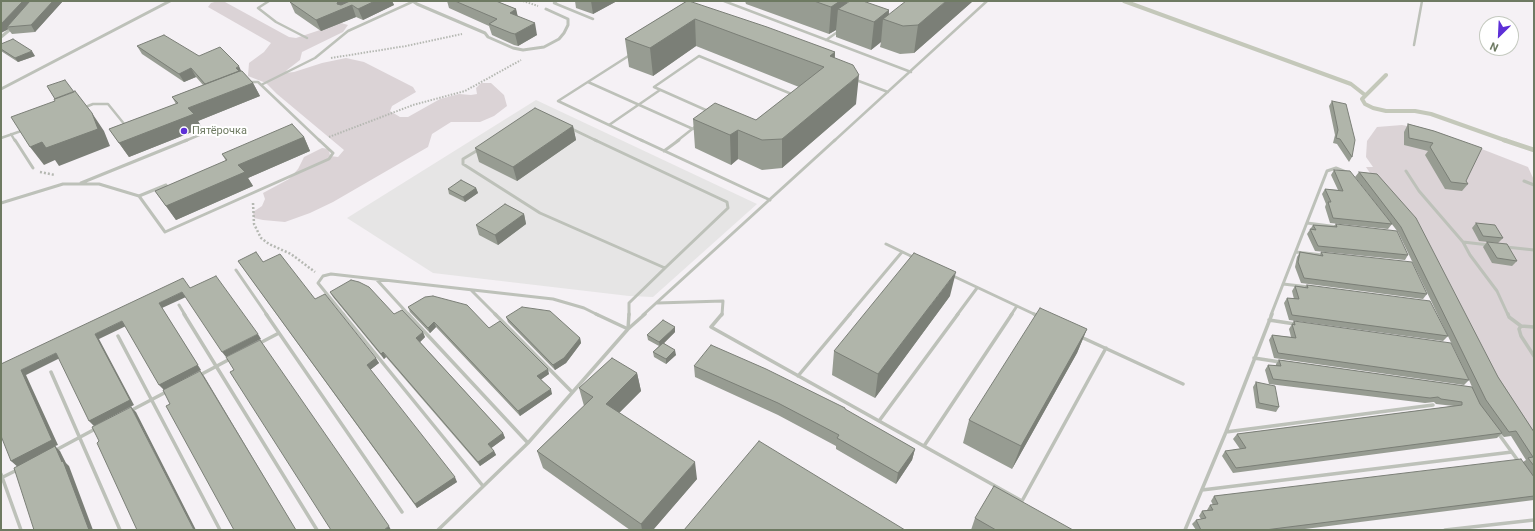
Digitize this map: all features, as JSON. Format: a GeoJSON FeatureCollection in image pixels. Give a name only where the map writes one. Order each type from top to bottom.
{"type":"FeatureCollection","features":[{"type":"Feature","properties":{"kind":"street"},"geometry":{"type":"LineString","coordinates":[[1,89],[170,1]]}},
{"type":"Feature","properties":{"kind":"street"},"geometry":{"type":"LineString","coordinates":[[414,1],[417,4],[485,33],[488,37],[513,48],[523,50],[544,47],[559,38],[568,25],[568,19],[546,9]]}},
{"type":"Feature","properties":{"kind":"street"},"geometry":{"type":"LineString","coordinates":[[1,37],[13,27]]}},
{"type":"Feature","properties":{"kind":"lane"},"geometry":{"type":"LineString","coordinates":[[269,1],[258,8],[276,22],[307,38]]}},
{"type":"Feature","properties":{"kind":"lane"},"geometry":{"type":"LineString","coordinates":[[262,85],[315,58],[348,31],[414,1]]}},
{"type":"Feature","properties":{"kind":"lane"},"geometry":{"type":"LineString","coordinates":[[557,1],[554,2],[593,19]]}},
{"type":"Feature","properties":{"kind":"lane"},"geometry":{"type":"LineString","coordinates":[[724,1],[911,72]]}},
{"type":"Feature","properties":{"kind":"lane"},"geometry":{"type":"LineString","coordinates":[[438,530],[528,442],[628,329],[987,1]]}},
{"type":"Feature","properties":{"kind":"lane"},"geometry":{"type":"LineString","coordinates":[[1414,45],[1422,1]]}},
{"type":"Feature","properties":{"kind":"lane"},"geometry":{"type":"LineString","coordinates":[[826,40],[842,28]]}},
{"type":"Feature","properties":{"kind":"lane"},"geometry":{"type":"LineString","coordinates":[[635,52],[558,101],[770,200]]}},
{"type":"Feature","properties":{"kind":"lane"},"geometry":{"type":"LineString","coordinates":[[714,113],[654,87],[699,56],[796,96],[790,100]]}},
{"type":"Feature","properties":{"kind":"lane"},"geometry":{"type":"LineString","coordinates":[[852,78],[888,92]]}},
{"type":"Feature","properties":{"kind":"lane"},"geometry":{"type":"LineString","coordinates":[[1,203],[63,184],[99,184],[139,196],[165,232],[329,159],[333,152],[262,85],[258,82],[246,82]]}},
{"type":"Feature","properties":{"kind":"lane"},"geometry":{"type":"LineString","coordinates":[[588,82],[693,129]]}},
{"type":"Feature","properties":{"kind":"lane"},"geometry":{"type":"LineString","coordinates":[[609,125],[660,90]]}},
{"type":"Feature","properties":{"kind":"lane"},"geometry":{"type":"LineString","coordinates":[[79,109],[93,104],[108,104],[124,125],[129,125]]}},
{"type":"Feature","properties":{"kind":"lane"},"geometry":{"type":"LineString","coordinates":[[664,150],[698,125]]}},
{"type":"Feature","properties":{"kind":"lane"},"geometry":{"type":"LineString","coordinates":[[570,127],[727,202],[728,208],[629,303],[628,329]]}},
{"type":"Feature","properties":{"kind":"lane"},"geometry":{"type":"LineString","coordinates":[[1,138],[25,129]]}},
{"type":"Feature","properties":{"kind":"lane"},"geometry":{"type":"LineString","coordinates":[[78,184],[211,130]]}},
{"type":"Feature","properties":{"kind":"lane"},"geometry":{"type":"LineString","coordinates":[[11,134],[33,168]]}},
{"type":"Feature","properties":{"kind":"lane"},"geometry":{"type":"LineString","coordinates":[[482,147],[463,159],[463,164],[540,213],[665,268]]}},
{"type":"Feature","properties":{"kind":"lane"},"geometry":{"type":"LineString","coordinates":[[1185,530],[1226,432],[1327,171],[1336,168],[1349,174]]}},
{"type":"Feature","properties":{"kind":"lane"},"geometry":{"type":"LineString","coordinates":[[1406,171],[1410,179],[1463,242],[1470,255],[1497,291],[1509,317],[1521,326],[1534,327]]}},
{"type":"Feature","properties":{"kind":"lane"},"geometry":{"type":"LineString","coordinates":[[1524,181],[1534,184]]}},
{"type":"Feature","properties":{"kind":"lane"},"geometry":{"type":"LineString","coordinates":[[139,196],[166,185]]}},
{"type":"Feature","properties":{"kind":"lane"},"geometry":{"type":"LineString","coordinates":[[1307,223],[1344,227]]}},
{"type":"Feature","properties":{"kind":"lane"},"geometry":{"type":"LineString","coordinates":[[1463,242],[1495,246]]}},
{"type":"Feature","properties":{"kind":"lane"},"geometry":{"type":"LineString","coordinates":[[886,244],[922,262]]}},
{"type":"Feature","properties":{"kind":"lane"},"geometry":{"type":"LineString","coordinates":[[1502,246],[1534,250]]}},
{"type":"Feature","properties":{"kind":"lane"},"geometry":{"type":"LineString","coordinates":[[798,376],[902,252]]}},
{"type":"Feature","properties":{"kind":"lane"},"geometry":{"type":"LineString","coordinates":[[1296,252],[1326,255]]}},
{"type":"Feature","properties":{"kind":"lane"},"geometry":{"type":"LineString","coordinates":[[236,270],[402,512]]}},
{"type":"Feature","properties":{"kind":"lane"},"geometry":{"type":"LineString","coordinates":[[483,486],[318,283],[323,276],[331,274],[554,299],[584,308],[628,329]]}},
{"type":"Feature","properties":{"kind":"lane"},"geometry":{"type":"LineString","coordinates":[[950,275],[1044,319]]}},
{"type":"Feature","properties":{"kind":"lane"},"geometry":{"type":"LineString","coordinates":[[376,279],[528,442]]}},
{"type":"Feature","properties":{"kind":"lane"},"geometry":{"type":"LineString","coordinates":[[1283,284],[1314,288]]}},
{"type":"Feature","properties":{"kind":"lane"},"geometry":{"type":"LineString","coordinates":[[879,421],[977,288]]}},
{"type":"Feature","properties":{"kind":"lane"},"geometry":{"type":"LineString","coordinates":[[471,290],[572,392]]}},
{"type":"Feature","properties":{"kind":"lane"},"geometry":{"type":"LineString","coordinates":[[657,303],[723,301],[722,315],[711,327],[1022,501],[1106,348]]}},
{"type":"Feature","properties":{"kind":"lane"},"geometry":{"type":"LineString","coordinates":[[179,305],[317,530]]}},
{"type":"Feature","properties":{"kind":"lane"},"geometry":{"type":"LineString","coordinates":[[924,446],[1017,306]]}},
{"type":"Feature","properties":{"kind":"lane"},"geometry":{"type":"LineString","coordinates":[[1269,320],[1300,324]]}},
{"type":"Feature","properties":{"kind":"lane"},"geometry":{"type":"LineString","coordinates":[[1521,326],[1519,329],[1521,336],[1534,356]]}},
{"type":"Feature","properties":{"kind":"lane"},"geometry":{"type":"LineString","coordinates":[[258,344],[279,333]]}},
{"type":"Feature","properties":{"kind":"lane"},"geometry":{"type":"LineString","coordinates":[[1079,335],[1183,384]]}},
{"type":"Feature","properties":{"kind":"lane"},"geometry":{"type":"LineString","coordinates":[[118,336],[220,530]]}},
{"type":"Feature","properties":{"kind":"lane"},"geometry":{"type":"LineString","coordinates":[[197,376],[238,355]]}},
{"type":"Feature","properties":{"kind":"lane"},"geometry":{"type":"LineString","coordinates":[[1254,358],[1285,363]]}},
{"type":"Feature","properties":{"kind":"lane"},"geometry":{"type":"LineString","coordinates":[[51,372],[120,530]]}},
{"type":"Feature","properties":{"kind":"lane"},"geometry":{"type":"LineString","coordinates":[[125,414],[171,390]]}},
{"type":"Feature","properties":{"kind":"lane"},"geometry":{"type":"LineString","coordinates":[[1226,432],[1433,405]]}},
{"type":"Feature","properties":{"kind":"lane"},"geometry":{"type":"LineString","coordinates":[[51,452],[99,427]]}},
{"type":"Feature","properties":{"kind":"lane"},"geometry":{"type":"LineString","coordinates":[[1495,430],[1521,465]]}},
{"type":"Feature","properties":{"kind":"lane"},"geometry":{"type":"LineString","coordinates":[[1202,490],[1512,452]]}},
{"type":"Feature","properties":{"kind":"lane"},"geometry":{"type":"LineString","coordinates":[[22,530],[1,476],[23,466]]}},
{"type":"Feature","properties":{"kind":"lane"},"geometry":{"type":"LineString","coordinates":[[1445,530],[1534,520]]}},
{"type":"Feature","properties":{"kind":"path"},"geometry":{"type":"LineString","coordinates":[[523,1],[546,9]]}},
{"type":"Feature","properties":{"kind":"path"},"geometry":{"type":"LineString","coordinates":[[330,58],[452,38],[478,30]]}},
{"type":"Feature","properties":{"kind":"path"},"geometry":{"type":"LineString","coordinates":[[320,141],[413,105],[465,91],[523,59]]}},
{"type":"Feature","properties":{"kind":"path"},"geometry":{"type":"LineString","coordinates":[[252,193],[254,198],[252,208],[254,224],[261,238],[269,244],[291,254],[323,276]]}},
{"type":"Feature","properties":{"kind":"shaded area"},"geometry":{"type":"Polygon","coordinates":[[[218,1],[225,2],[289,37],[296,38],[341,23],[348,25],[343,32],[302,52],[300,60],[285,73],[346,58],[364,62],[413,87],[416,92],[392,106],[390,111],[400,117],[408,117],[440,99],[459,94],[477,94],[476,88],[481,83],[491,83],[504,95],[507,106],[494,116],[480,122],[451,122],[432,134],[428,147],[333,202],[310,213],[285,222],[254,218],[253,212],[262,206],[265,199],[263,193],[289,179],[298,169],[304,157],[322,148],[329,149],[330,156],[338,157],[344,150],[266,83],[248,76],[249,63],[264,52],[271,43],[208,7],[211,3],[218,1]]]}},
{"type":"Feature","properties":{"kind":"shaded area"},"geometry":{"type":"Polygon","coordinates":[[[536,100],[757,204],[653,297],[629,296],[433,273],[347,218],[536,100]]]}},
{"type":"Feature","properties":{"kind":"shaded area"},"geometry":{"type":"Polygon","coordinates":[[[1402,125],[1438,132],[1528,167],[1534,180],[1534,445],[1366,167],[1373,167],[1366,157],[1367,141],[1377,127],[1402,125]]]}},
{"type":"Feature","properties":{"kind":"building"},"geometry":{"type":"Polygon","coordinates":[[[1,1],[23,1],[1,24],[1,1]]]}},
{"type":"Feature","properties":{"kind":"building"},"geometry":{"type":"Polygon","coordinates":[[[30,1],[53,1],[31,25],[7,27],[30,1]]]}},
{"type":"Feature","properties":{"kind":"building"},"geometry":{"type":"Polygon","coordinates":[[[338,1],[337,4],[341,5],[350,1],[375,1],[358,9],[352,5],[316,20],[290,2],[338,1]]]}},
{"type":"Feature","properties":{"kind":"building"},"geometry":{"type":"Polygon","coordinates":[[[455,1],[496,1],[516,9],[510,13],[535,23],[515,34],[511,33],[489,24],[497,19],[455,1]]]}},
{"type":"Feature","properties":{"kind":"building"},"geometry":{"type":"Polygon","coordinates":[[[687,1],[767,27],[835,52],[830,56],[853,65],[859,75],[782,139],[762,140],[738,130],[730,135],[693,119],[715,103],[756,120],[824,67],[695,19],[650,48],[625,39],[687,1]]]}},
{"type":"Feature","properties":{"kind":"building"},"geometry":{"type":"Polygon","coordinates":[[[814,1],[840,1],[831,7],[814,1]]]}},
{"type":"Feature","properties":{"kind":"building"},"geometry":{"type":"Polygon","coordinates":[[[850,1],[863,1],[889,10],[874,22],[838,9],[850,1]]]}},
{"type":"Feature","properties":{"kind":"building"},"geometry":{"type":"Polygon","coordinates":[[[906,1],[946,1],[918,25],[903,26],[883,19],[906,1]]]}},
{"type":"Feature","properties":{"kind":"building"},"geometry":{"type":"Polygon","coordinates":[[[164,35],[199,56],[220,47],[239,66],[236,68],[239,71],[205,84],[191,68],[179,74],[137,46],[164,35]]]}},
{"type":"Feature","properties":{"kind":"building"},"geometry":{"type":"Polygon","coordinates":[[[13,39],[32,51],[15,58],[1,49],[1,44],[13,39]]]}},
{"type":"Feature","properties":{"kind":"building"},"geometry":{"type":"Polygon","coordinates":[[[242,71],[253,83],[188,108],[194,114],[119,143],[109,129],[178,103],[172,97],[242,71]]]}},
{"type":"Feature","properties":{"kind":"building"},"geometry":{"type":"Polygon","coordinates":[[[65,80],[74,92],[55,99],[47,86],[65,80]]]}},
{"type":"Feature","properties":{"kind":"building"},"geometry":{"type":"Polygon","coordinates":[[[75,91],[92,113],[98,129],[46,148],[42,142],[30,147],[11,117],[55,101],[54,99],[75,91]]]}},
{"type":"Feature","properties":{"kind":"building"},"geometry":{"type":"Polygon","coordinates":[[[1332,101],[1346,104],[1355,140],[1352,157],[1340,139],[1336,138],[1338,130],[1332,101]]]}},
{"type":"Feature","properties":{"kind":"building"},"geometry":{"type":"Polygon","coordinates":[[[535,108],[573,126],[513,167],[475,148],[535,108]]]}},
{"type":"Feature","properties":{"kind":"building"},"geometry":{"type":"Polygon","coordinates":[[[292,124],[304,137],[238,165],[245,172],[166,206],[155,191],[227,160],[222,154],[292,124]]]}},
{"type":"Feature","properties":{"kind":"building"},"geometry":{"type":"Polygon","coordinates":[[[1408,124],[1434,131],[1482,148],[1466,181],[1468,184],[1451,182],[1430,147],[1433,143],[1409,138],[1408,124]]]}},
{"type":"Feature","properties":{"kind":"building"},"geometry":{"type":"Polygon","coordinates":[[[1334,170],[1350,171],[1392,224],[1333,218],[1328,202],[1331,202],[1325,189],[1343,191],[1334,170]]]}},
{"type":"Feature","properties":{"kind":"building"},"geometry":{"type":"Polygon","coordinates":[[[1359,172],[1377,174],[1416,218],[1498,377],[1534,432],[1534,466],[1528,458],[1533,457],[1516,431],[1509,432],[1486,400],[1401,227],[1359,172]]]}},
{"type":"Feature","properties":{"kind":"building"},"geometry":{"type":"Polygon","coordinates":[[[461,180],[476,188],[463,197],[448,189],[461,180]]]}},
{"type":"Feature","properties":{"kind":"building"},"geometry":{"type":"Polygon","coordinates":[[[505,204],[524,214],[495,235],[476,225],[505,204]]]}},
{"type":"Feature","properties":{"kind":"building"},"geometry":{"type":"Polygon","coordinates":[[[1476,223],[1495,225],[1503,238],[1483,236],[1476,223]]]}},
{"type":"Feature","properties":{"kind":"building"},"geometry":{"type":"Polygon","coordinates":[[[1336,224],[1397,231],[1408,255],[1318,246],[1310,229],[1316,230],[1313,225],[1337,227],[1336,224]]]}},
{"type":"Feature","properties":{"kind":"building"},"geometry":{"type":"Polygon","coordinates":[[[1487,242],[1507,244],[1517,261],[1497,258],[1487,242]]]}},
{"type":"Feature","properties":{"kind":"building"},"geometry":{"type":"Polygon","coordinates":[[[256,252],[263,262],[280,254],[315,299],[325,294],[376,358],[367,365],[455,477],[415,504],[238,261],[256,252]]]}},
{"type":"Feature","properties":{"kind":"building"},"geometry":{"type":"Polygon","coordinates":[[[1300,252],[1323,256],[1321,252],[1412,262],[1427,294],[1304,278],[1298,262],[1300,252]]]}},
{"type":"Feature","properties":{"kind":"building"},"geometry":{"type":"Polygon","coordinates":[[[914,253],[956,272],[878,374],[834,351],[914,253]]]}},
{"type":"Feature","properties":{"kind":"building"},"geometry":{"type":"Polygon","coordinates":[[[216,276],[258,334],[222,352],[182,292],[159,303],[198,365],[159,385],[122,321],[95,334],[130,400],[89,421],[56,353],[21,370],[52,440],[11,461],[1,436],[1,364],[183,278],[190,288],[216,276]]]}},
{"type":"Feature","properties":{"kind":"building"},"geometry":{"type":"Polygon","coordinates":[[[351,280],[369,287],[394,314],[402,310],[423,332],[416,338],[503,433],[488,444],[494,451],[478,462],[383,352],[381,354],[330,292],[351,280]]]}},
{"type":"Feature","properties":{"kind":"building"},"geometry":{"type":"Polygon","coordinates":[[[1307,285],[1430,301],[1448,336],[1292,315],[1287,298],[1299,299],[1295,286],[1308,288],[1307,285]]]}},
{"type":"Feature","properties":{"kind":"building"},"geometry":{"type":"Polygon","coordinates":[[[433,296],[467,305],[489,328],[500,321],[548,369],[537,376],[551,389],[518,411],[434,322],[428,328],[408,307],[425,297],[433,296]]]}},
{"type":"Feature","properties":{"kind":"building"},"geometry":{"type":"Polygon","coordinates":[[[522,307],[550,311],[580,338],[564,358],[553,365],[506,317],[522,307]]]}},
{"type":"Feature","properties":{"kind":"building"},"geometry":{"type":"Polygon","coordinates":[[[1040,308],[1087,329],[1021,446],[969,420],[1040,308]]]}},
{"type":"Feature","properties":{"kind":"building"},"geometry":{"type":"Polygon","coordinates":[[[663,320],[675,327],[659,342],[647,335],[663,320]]]}},
{"type":"Feature","properties":{"kind":"building"},"geometry":{"type":"Polygon","coordinates":[[[1294,321],[1451,343],[1469,380],[1278,353],[1272,335],[1296,338],[1292,324],[1295,325],[1294,321]]]}},
{"type":"Feature","properties":{"kind":"building"},"geometry":{"type":"Polygon","coordinates":[[[260,340],[389,526],[384,530],[331,530],[230,372],[234,370],[226,357],[260,340]]]}},
{"type":"Feature","properties":{"kind":"building"},"geometry":{"type":"Polygon","coordinates":[[[663,343],[675,350],[666,359],[653,352],[663,343]]]}},
{"type":"Feature","properties":{"kind":"building"},"geometry":{"type":"Polygon","coordinates":[[[711,345],[766,369],[845,408],[915,449],[898,473],[837,438],[839,435],[778,403],[694,366],[711,345]]]}},
{"type":"Feature","properties":{"kind":"building"},"geometry":{"type":"Polygon","coordinates":[[[612,358],[637,373],[606,404],[695,462],[641,524],[537,451],[593,397],[579,388],[612,358]]]}},
{"type":"Feature","properties":{"kind":"building"},"geometry":{"type":"Polygon","coordinates":[[[1279,360],[1472,387],[1480,404],[1502,433],[1236,468],[1225,451],[1246,448],[1237,434],[1462,405],[1462,402],[1441,399],[1438,397],[1430,398],[1273,379],[1268,365],[1281,366],[1279,360]]]}},
{"type":"Feature","properties":{"kind":"building"},"geometry":{"type":"Polygon","coordinates":[[[200,371],[296,530],[234,530],[166,406],[170,404],[163,390],[200,371]]]}},
{"type":"Feature","properties":{"kind":"building"},"geometry":{"type":"Polygon","coordinates":[[[1256,382],[1275,386],[1279,407],[1259,403],[1256,382]]]}},
{"type":"Feature","properties":{"kind":"building"},"geometry":{"type":"Polygon","coordinates":[[[131,407],[194,530],[137,530],[97,443],[99,441],[92,427],[131,407]]]}},
{"type":"Feature","properties":{"kind":"building"},"geometry":{"type":"Polygon","coordinates":[[[759,441],[905,530],[684,530],[759,441]]]}},
{"type":"Feature","properties":{"kind":"building"},"geometry":{"type":"Polygon","coordinates":[[[55,446],[62,462],[63,461],[89,530],[34,530],[14,468],[55,446]]]}},
{"type":"Feature","properties":{"kind":"building"},"geometry":{"type":"Polygon","coordinates":[[[1521,459],[1534,477],[1534,496],[1265,530],[1201,530],[1196,520],[1206,518],[1202,511],[1213,510],[1210,505],[1218,504],[1214,496],[1521,459]]]}},
{"type":"Feature","properties":{"kind":"building"},"geometry":{"type":"Polygon","coordinates":[[[994,486],[1073,530],[996,530],[975,518],[994,486]]]}},
{"type":"Feature","properties":{"kind":"waterway"},"geometry":{"type":"LineString","coordinates":[[1124,1],[1351,84],[1365,95]]}},
{"type":"Feature","properties":{"kind":"waterway"},"geometry":{"type":"LineString","coordinates":[[1386,75],[1362,99],[1365,104],[1373,108],[1386,111],[1415,111],[1431,114],[1507,141]]}},
{"type":"Feature","properties":{"kind":"waterway"},"geometry":{"type":"LineString","coordinates":[[1507,141],[1534,150]]}},
{"type":"Feature","properties":{"kind":"place","name":"Пятёрочка"},"geometry":{"type":"Point","coordinates":[184,131]}}]}
